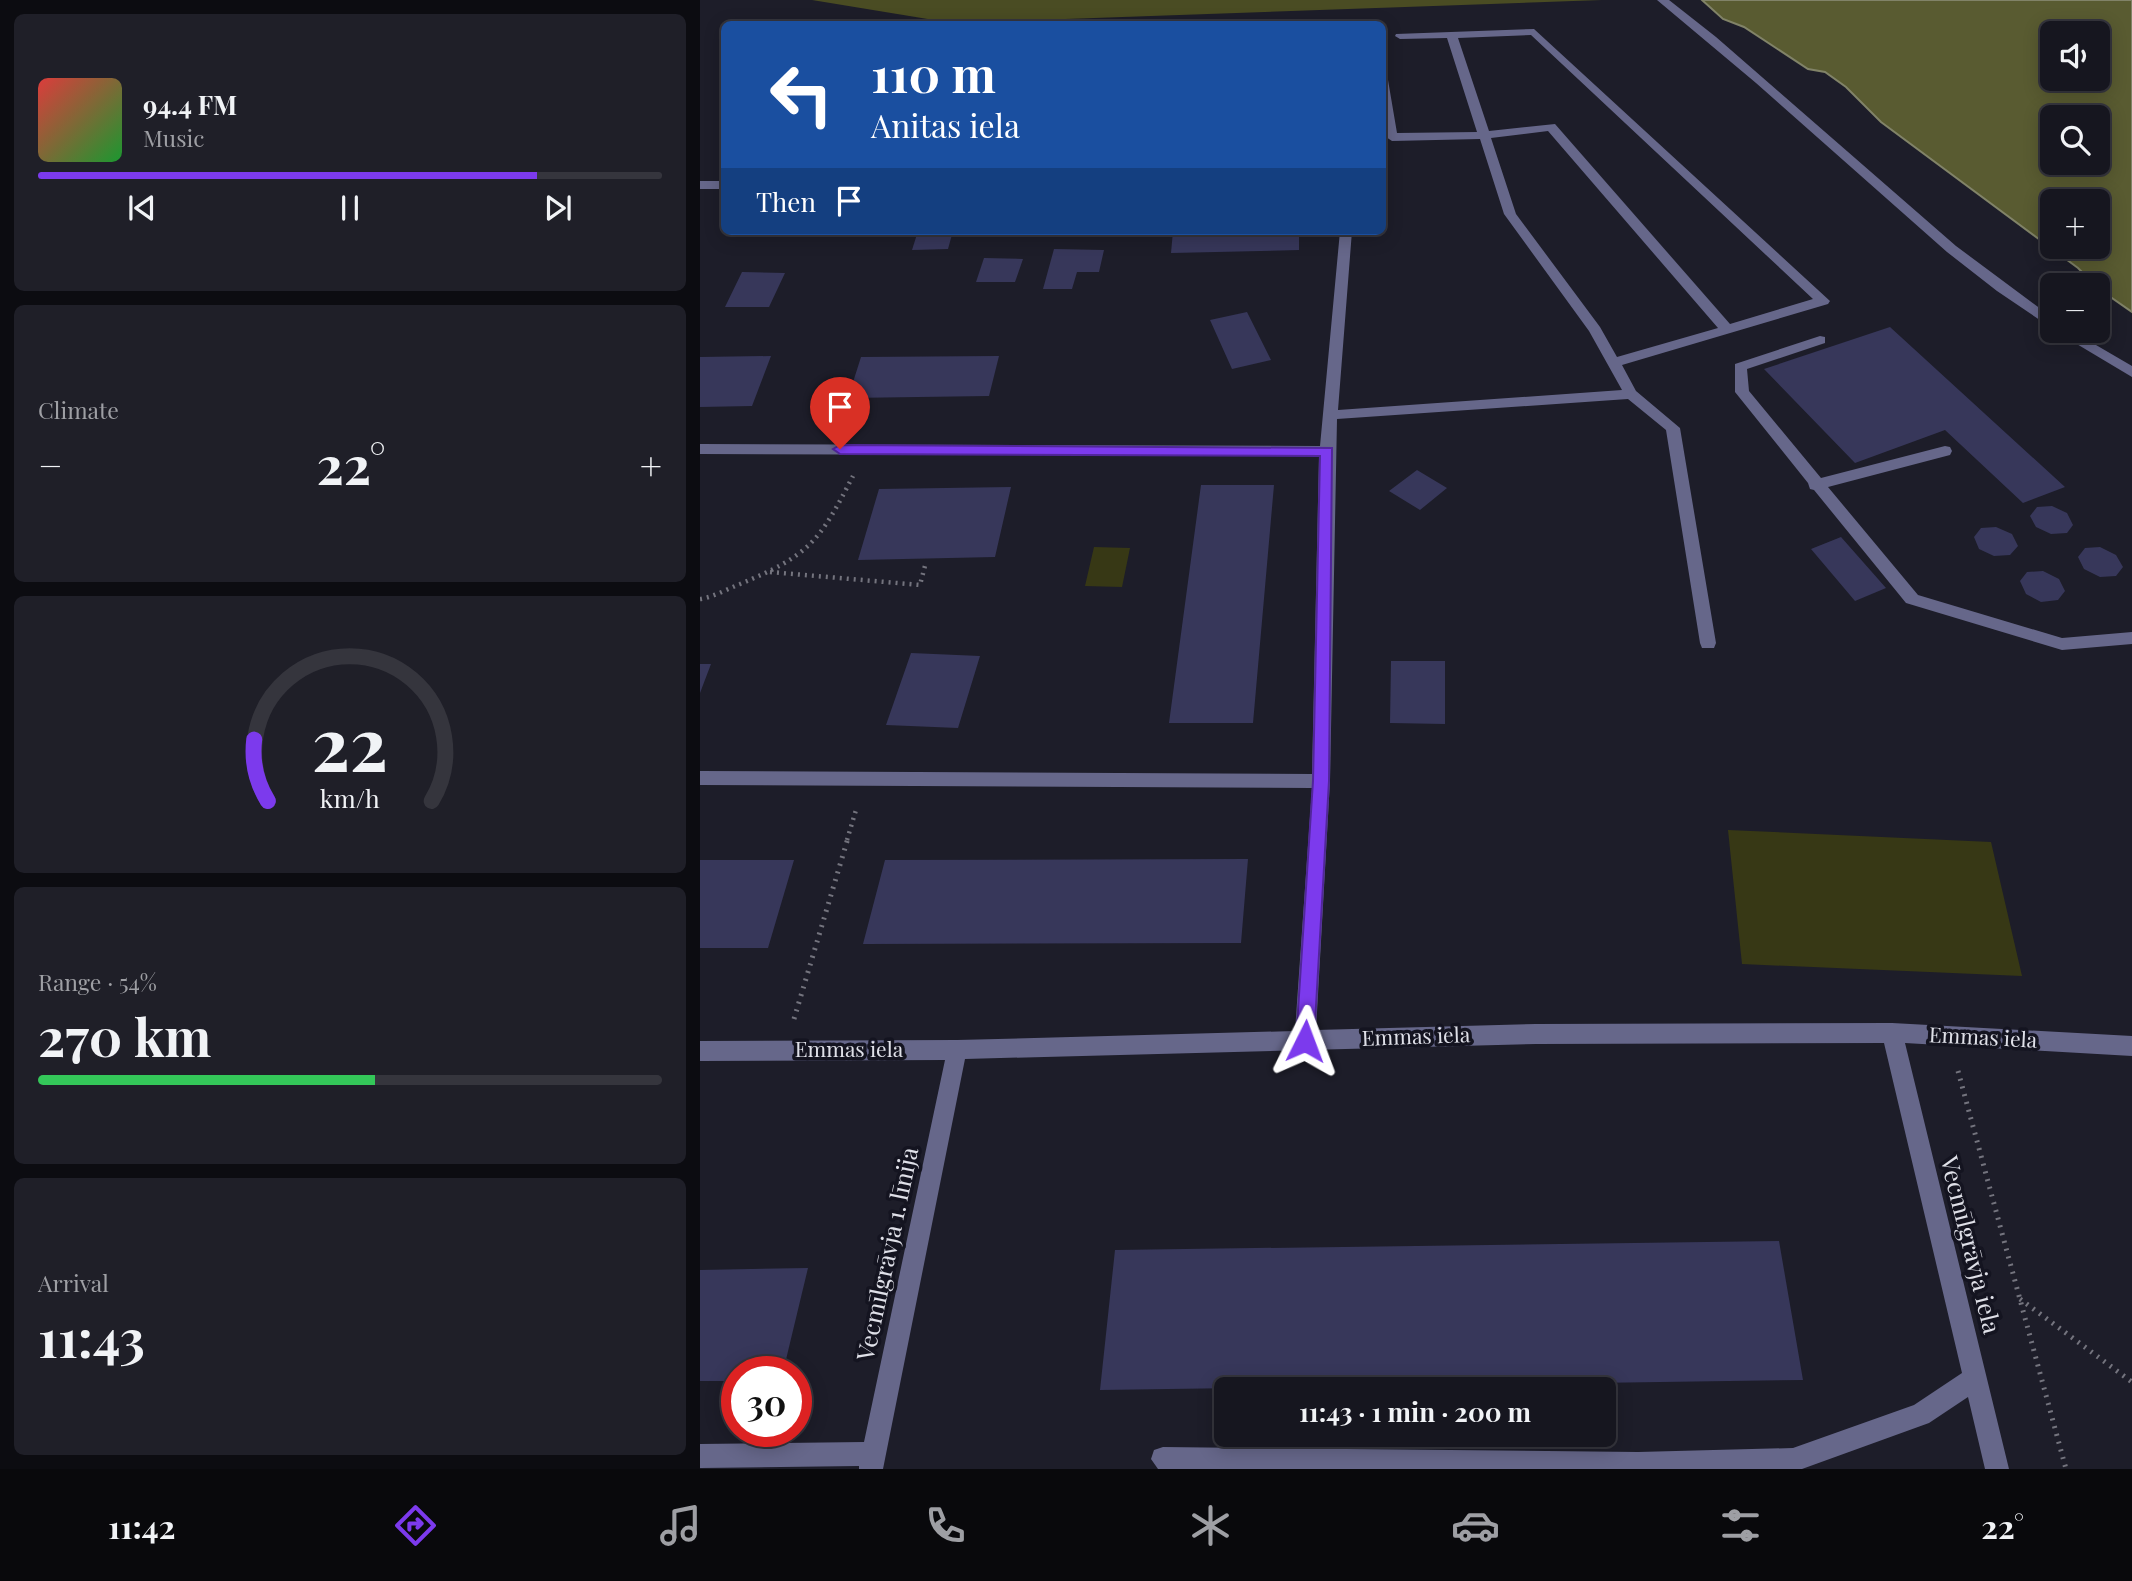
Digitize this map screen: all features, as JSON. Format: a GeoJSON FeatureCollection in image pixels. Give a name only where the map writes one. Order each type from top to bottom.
{"type":"FeatureCollection","features":[{"type":"Feature","properties":{"kind":"street"},"geometry":{"type":"LineString","coordinates":[[1662,0],[1724,47],[1964,260],[2040,316]]}},
{"type":"Feature","properties":{"kind":"street"},"geometry":{"type":"LineString","coordinates":[[1400,36],[1534,32],[1823,301],[1614,363]]}},
{"type":"Feature","properties":{"kind":"street"},"geometry":{"type":"LineString","coordinates":[[1452,34],[1510,214],[1595,330],[1631,394],[1673,428],[1708,643]]}},
{"type":"Feature","properties":{"kind":"street"},"geometry":{"type":"LineString","coordinates":[[1386,103],[1392,137],[1485,135],[1551,127],[1727,330]]}},
{"type":"Feature","properties":{"kind":"street"},"geometry":{"type":"LineString","coordinates":[[700,185],[721,185]]}},
{"type":"Feature","properties":{"kind":"street"},"geometry":{"type":"LineString","coordinates":[[1305,1041],[1321,781],[1327,451],[1346,235]]}},
{"type":"Feature","properties":{"kind":"street"},"geometry":{"type":"LineString","coordinates":[[1820,340],[1740,367],[1742,392],[1815,485],[1912,599],[2062,644],[2132,638]]}},
{"type":"Feature","properties":{"kind":"street"},"geometry":{"type":"LineString","coordinates":[[2082,343],[2132,372]]}},
{"type":"Feature","properties":{"kind":"street"},"geometry":{"type":"LineString","coordinates":[[1330,415],[1631,394]]}},
{"type":"Feature","properties":{"kind":"street"},"geometry":{"type":"LineString","coordinates":[[700,449],[1327,451]]}},
{"type":"Feature","properties":{"kind":"street"},"geometry":{"type":"LineString","coordinates":[[1815,485],[1945,451]]}},
{"type":"Feature","properties":{"kind":"street"},"geometry":{"type":"LineString","coordinates":[[700,778],[1321,781]]}},
{"type":"Feature","properties":{"kind":"street","name":"Emmas iela"},"geometry":{"type":"LineString","coordinates":[[700,1051],[957,1050],[1536,1034],[1892,1033],[2132,1046]]}},
{"type":"Feature","properties":{"kind":"street","name":"Vecmīlgrāvja iela"},"geometry":{"type":"LineString","coordinates":[[1892,1033],[1997,1469]]}},
{"type":"Feature","properties":{"kind":"street","name":"Vecmīlgrāvja 1. līnija"},"geometry":{"type":"LineString","coordinates":[[872,1461],[957,1050]]}},
{"type":"Feature","properties":{"kind":"street"},"geometry":{"type":"LineString","coordinates":[[1163,1459],[1638,1467],[1793,1460],[1921,1415],[1976,1377]]}},
{"type":"Feature","properties":{"kind":"street"},"geometry":{"type":"LineString","coordinates":[[700,1456],[872,1461]]}},
{"type":"Feature","properties":{"kind":"path"},"geometry":{"type":"LineString","coordinates":[[700,598],[708,598],[769,572],[802,552],[822,532],[868,449]]}},
{"type":"Feature","properties":{"kind":"path"},"geometry":{"type":"LineString","coordinates":[[769,572],[920,585],[926,562]]}},
{"type":"Feature","properties":{"kind":"path"},"geometry":{"type":"LineString","coordinates":[[785,1050],[866,778]]}},
{"type":"Feature","properties":{"kind":"path"},"geometry":{"type":"LineString","coordinates":[[1958,1071],[2066,1469]]}},
{"type":"Feature","properties":{"kind":"path"},"geometry":{"type":"LineString","coordinates":[[2020,1299],[2132,1382]]}},
{"type":"Feature","properties":{"kind":"shaded area"},"geometry":{"type":"Polygon","coordinates":[[[812,0],[1602,0],[1009,21],[940,21],[812,0]]]}},
{"type":"Feature","properties":{"kind":"shaded area"},"geometry":{"type":"Polygon","coordinates":[[[1702,0],[2132,0],[2132,312],[2110,297],[2110,273],[2083,273],[2066,259],[2110,259],[2110,189],[2040,189],[2040,240],[1881,122],[1846,87],[1825,72],[1808,69],[1744,27],[1723,19],[1702,0]]]}},
{"type":"Feature","properties":{"kind":"shaded area"},"geometry":{"type":"Polygon","coordinates":[[[1094,547],[1130,548],[1122,587],[1085,586],[1094,547]]]}},
{"type":"Feature","properties":{"kind":"shaded area"},"geometry":{"type":"Polygon","coordinates":[[[1728,830],[1991,842],[2022,976],[1742,964],[1728,830]]]}},
{"type":"Feature","properties":{"kind":"building"},"geometry":{"type":"Polygon","coordinates":[[[917,235],[952,235],[948,249],[912,250],[917,235]]]}},
{"type":"Feature","properties":{"kind":"building"},"geometry":{"type":"Polygon","coordinates":[[[1173,235],[1299,235],[1299,250],[1171,253],[1173,235]]]}},
{"type":"Feature","properties":{"kind":"building"},"geometry":{"type":"Polygon","coordinates":[[[1054,249],[1104,250],[1099,272],[1077,272],[1072,289],[1043,289],[1054,249]]]}},
{"type":"Feature","properties":{"kind":"building"},"geometry":{"type":"Polygon","coordinates":[[[984,258],[1023,259],[1015,282],[976,282],[984,258]]]}},
{"type":"Feature","properties":{"kind":"building"},"geometry":{"type":"Polygon","coordinates":[[[742,272],[785,273],[769,307],[725,307],[742,272]]]}},
{"type":"Feature","properties":{"kind":"building"},"geometry":{"type":"Polygon","coordinates":[[[1247,312],[1271,360],[1232,369],[1210,320],[1247,312]]]}},
{"type":"Feature","properties":{"kind":"building"},"geometry":{"type":"Polygon","coordinates":[[[1890,327],[2065,487],[2023,503],[1945,430],[1855,463],[1764,369],[1890,327]]]}},
{"type":"Feature","properties":{"kind":"building"},"geometry":{"type":"Polygon","coordinates":[[[771,356],[752,406],[700,407],[700,357],[771,356]]]}},
{"type":"Feature","properties":{"kind":"building"},"geometry":{"type":"Polygon","coordinates":[[[999,356],[989,396],[848,398],[861,357],[999,356]]]}},
{"type":"Feature","properties":{"kind":"building"},"geometry":{"type":"Polygon","coordinates":[[[1417,470],[1447,488],[1420,510],[1389,491],[1417,470]]]}},
{"type":"Feature","properties":{"kind":"building"},"geometry":{"type":"Polygon","coordinates":[[[1201,485],[1274,485],[1253,723],[1169,723],[1201,485]]]}},
{"type":"Feature","properties":{"kind":"building"},"geometry":{"type":"Polygon","coordinates":[[[1011,487],[995,557],[858,560],[879,489],[1011,487]]]}},
{"type":"Feature","properties":{"kind":"building"},"geometry":{"type":"Polygon","coordinates":[[[2052,506],[2067,513],[2073,525],[2067,533],[2051,534],[2036,527],[2030,516],[2037,507],[2052,506]]]}},
{"type":"Feature","properties":{"kind":"building"},"geometry":{"type":"Polygon","coordinates":[[[1996,527],[2012,534],[2018,546],[2010,555],[1994,556],[1979,549],[1974,537],[1981,528],[1996,527]]]}},
{"type":"Feature","properties":{"kind":"building"},"geometry":{"type":"Polygon","coordinates":[[[1841,537],[1886,588],[1855,601],[1811,549],[1841,537]]]}},
{"type":"Feature","properties":{"kind":"building"},"geometry":{"type":"Polygon","coordinates":[[[2100,547],[2116,555],[2123,567],[2116,576],[2100,577],[2084,569],[2078,557],[2085,548],[2100,547]]]}},
{"type":"Feature","properties":{"kind":"building"},"geometry":{"type":"Polygon","coordinates":[[[2043,571],[2059,579],[2065,591],[2058,600],[2041,602],[2026,594],[2020,581],[2027,572],[2043,571]]]}},
{"type":"Feature","properties":{"kind":"building"},"geometry":{"type":"Polygon","coordinates":[[[911,653],[980,656],[958,728],[886,725],[911,653]]]}},
{"type":"Feature","properties":{"kind":"building"},"geometry":{"type":"Polygon","coordinates":[[[1391,661],[1445,661],[1445,724],[1390,723],[1391,661]]]}},
{"type":"Feature","properties":{"kind":"building"},"geometry":{"type":"Polygon","coordinates":[[[700,664],[711,664],[700,693],[700,664]]]}},
{"type":"Feature","properties":{"kind":"building"},"geometry":{"type":"Polygon","coordinates":[[[1248,859],[1241,943],[863,944],[885,860],[1248,859]]]}},
{"type":"Feature","properties":{"kind":"building"},"geometry":{"type":"Polygon","coordinates":[[[700,860],[794,860],[768,948],[700,948],[700,860]]]}},
{"type":"Feature","properties":{"kind":"building"},"geometry":{"type":"Polygon","coordinates":[[[1779,1241],[1803,1380],[1616,1383],[1616,1377],[1214,1377],[1214,1388],[1100,1390],[1115,1250],[1779,1241]]]}},
{"type":"Feature","properties":{"kind":"building"},"geometry":{"type":"Polygon","coordinates":[[[808,1268],[787,1356],[721,1356],[721,1381],[700,1381],[700,1270],[808,1268]]]}},
{"type":"Feature","properties":{"kind":"route"},"geometry":{"type":"LineString","coordinates":[[840,449],[1327,451],[1321,781],[1305,1041]]}}]}
